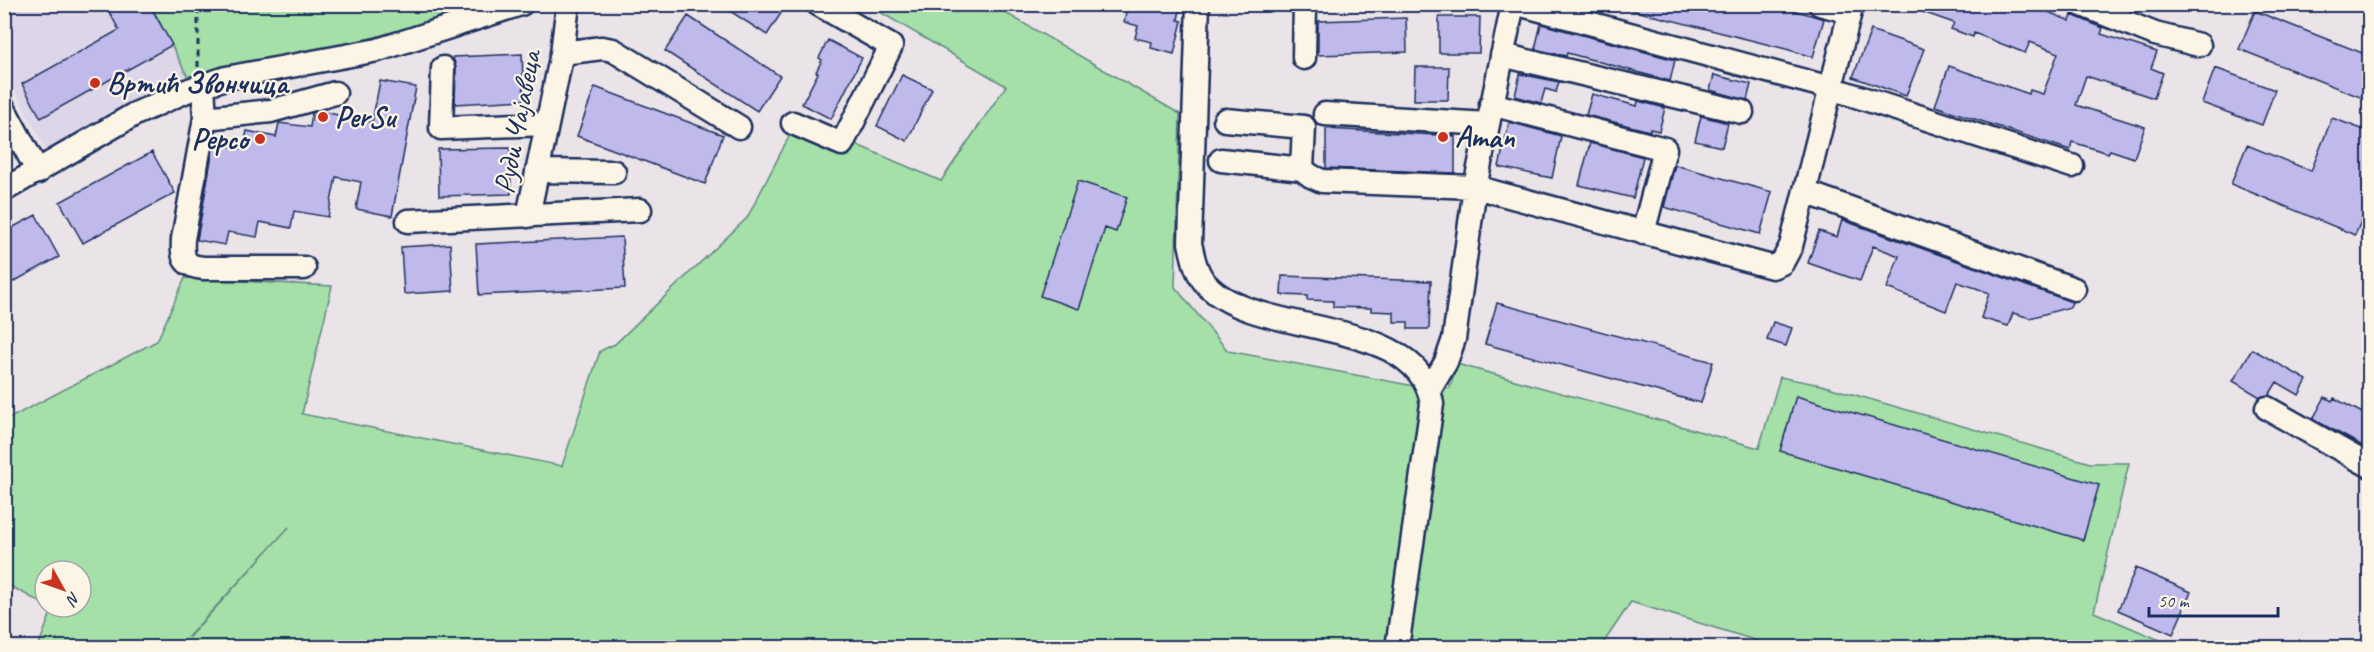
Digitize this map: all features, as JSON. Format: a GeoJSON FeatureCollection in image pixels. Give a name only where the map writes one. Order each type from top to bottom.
{"type":"FeatureCollection","features":[{"type":"Feature","properties":{"kind":"street","name":"Руди Чајавеца"},"geometry":{"type":"LineString","coordinates":[[4,190],[135,114],[196,88],[226,78],[378,50],[520,4]]}},
{"type":"Feature","properties":{"kind":"street","name":"Руди Чајавеца"},"geometry":{"type":"LineString","coordinates":[[528,216],[562,53],[568,4]]}},
{"type":"Feature","properties":{"kind":"street"},"geometry":{"type":"LineString","coordinates":[[793,123],[842,144],[891,46],[818,4]]}},
{"type":"Feature","properties":{"kind":"street"},"geometry":{"type":"LineString","coordinates":[[1198,4],[1190,243],[1193,259],[1205,283],[1227,301],[1252,311],[1380,345],[1410,365],[1422,376],[1430,389],[1432,404],[1397,648]]}},
{"type":"Feature","properties":{"kind":"street"},"geometry":{"type":"LineString","coordinates":[[1304,58],[1305,4]]}},
{"type":"Feature","properties":{"kind":"street"},"geometry":{"type":"LineString","coordinates":[[1430,389],[1446,363],[1454,339],[1475,187],[1489,114],[1515,4],[1831,88],[2072,166]]}},
{"type":"Feature","properties":{"kind":"street"},"geometry":{"type":"LineString","coordinates":[[1221,160],[1302,169],[1322,181],[1475,187],[1772,267],[1782,263],[1787,256],[1851,8],[1820,4]]}},
{"type":"Feature","properties":{"kind":"street"},"geometry":{"type":"LineString","coordinates":[[2080,4],[2155,34],[2199,45]]}},
{"type":"Feature","properties":{"kind":"street"},"geometry":{"type":"LineString","coordinates":[[562,53],[602,48],[613,50],[739,127]]}},
{"type":"Feature","properties":{"kind":"street"},"geometry":{"type":"LineString","coordinates":[[1502,55],[1742,112]]}},
{"type":"Feature","properties":{"kind":"street"},"geometry":{"type":"LineString","coordinates":[[443,68],[441,128],[546,124]]}},
{"type":"Feature","properties":{"kind":"street"},"geometry":{"type":"LineString","coordinates":[[196,88],[205,118],[183,239],[182,253],[186,263],[204,268],[304,268]]}},
{"type":"Feature","properties":{"kind":"street"},"geometry":{"type":"LineString","coordinates":[[205,118],[271,111],[335,93]]}},
{"type":"Feature","properties":{"kind":"street"},"geometry":{"type":"LineString","coordinates":[[4,109],[38,172]]}},
{"type":"Feature","properties":{"kind":"street"},"geometry":{"type":"LineString","coordinates":[[1325,114],[1489,114],[1665,149],[1643,233]]}},
{"type":"Feature","properties":{"kind":"street"},"geometry":{"type":"LineString","coordinates":[[1225,120],[1304,127],[1302,169]]}},
{"type":"Feature","properties":{"kind":"street"},"geometry":{"type":"LineString","coordinates":[[537,171],[614,172]]}},
{"type":"Feature","properties":{"kind":"street"},"geometry":{"type":"LineString","coordinates":[[1805,192],[2074,289]]}},
{"type":"Feature","properties":{"kind":"street"},"geometry":{"type":"LineString","coordinates":[[408,220],[640,210]]}},
{"type":"Feature","properties":{"kind":"street"},"geometry":{"type":"LineString","coordinates":[[2267,408],[2370,466]]}},
{"type":"Feature","properties":{"kind":"path"},"geometry":{"type":"LineString","coordinates":[[196,88],[198,4]]}},
{"type":"Feature","properties":{"kind":"shaded area","name":"Вртић Звончица"},"geometry":{"type":"Polygon","coordinates":[[[4,5],[188,5],[194,76],[130,106],[47,152],[5,72],[4,5]]]}},
{"type":"Feature","properties":{"kind":"green space"},"geometry":{"type":"Polygon","coordinates":[[[151,5],[486,5],[194,89],[151,5]]]}},
{"type":"Feature","properties":{"kind":"green space"},"geometry":{"type":"Polygon","coordinates":[[[868,5],[992,5],[1180,114],[1175,287],[1228,351],[1430,389],[1450,388],[1457,364],[1759,448],[1780,377],[1821,385],[2090,463],[2129,463],[2094,612],[2176,647],[1777,647],[1631,602],[1600,648],[38,647],[49,619],[93,619],[93,559],[33,559],[33,598],[5,583],[4,405],[10,418],[157,341],[185,278],[332,286],[302,414],[562,466],[600,351],[615,344],[747,218],[791,133],[849,156],[855,144],[941,181],[1006,86],[868,5]],[[289,527],[188,637],[189,637],[289,527]]]}},
{"type":"Feature","properties":{"kind":"building"},"geometry":{"type":"Polygon","coordinates":[[[105,4],[149,4],[172,45],[41,118],[22,84],[119,30],[105,4]]]}},
{"type":"Feature","properties":{"kind":"building"},"geometry":{"type":"Polygon","coordinates":[[[719,4],[787,4],[767,35],[719,4]]]}},
{"type":"Feature","properties":{"kind":"building"},"geometry":{"type":"Polygon","coordinates":[[[1128,4],[1181,4],[1178,20],[1182,21],[1174,54],[1151,48],[1152,42],[1135,38],[1138,26],[1124,22],[1128,4]]]}},
{"type":"Feature","properties":{"kind":"building"},"geometry":{"type":"Polygon","coordinates":[[[1627,4],[1773,4],[1824,19],[1813,57],[1627,9],[1627,4]]]}},
{"type":"Feature","properties":{"kind":"building"},"geometry":{"type":"Polygon","coordinates":[[[1908,4],[2029,4],[2070,21],[2072,15],[2103,28],[2101,34],[2157,52],[2151,68],[2163,73],[2154,98],[2086,76],[2076,105],[2145,127],[2134,158],[2072,142],[2070,150],[1935,106],[1949,66],[2029,94],[2030,90],[2043,94],[2058,53],[2030,42],[2025,53],[1974,33],[1973,37],[1951,29],[1954,23],[1908,7],[1908,4]]]}},
{"type":"Feature","properties":{"kind":"building"},"geometry":{"type":"Polygon","coordinates":[[[2255,11],[2370,56],[2370,101],[2239,49],[2255,11]]]}},
{"type":"Feature","properties":{"kind":"building"},"geometry":{"type":"Polygon","coordinates":[[[688,16],[780,76],[757,111],[665,51],[688,16]]]}},
{"type":"Feature","properties":{"kind":"building"},"geometry":{"type":"Polygon","coordinates":[[[1439,17],[1480,17],[1479,53],[1439,53],[1439,17]]]}},
{"type":"Feature","properties":{"kind":"building"},"geometry":{"type":"Polygon","coordinates":[[[1406,18],[1407,52],[1318,55],[1318,21],[1406,18]]]}},
{"type":"Feature","properties":{"kind":"building"},"geometry":{"type":"Polygon","coordinates":[[[1541,24],[1675,60],[1670,81],[1567,53],[1566,56],[1535,49],[1541,24]]]}},
{"type":"Feature","properties":{"kind":"building"},"geometry":{"type":"Polygon","coordinates":[[[1871,30],[1924,49],[1906,96],[1853,77],[1871,30]]]}},
{"type":"Feature","properties":{"kind":"building"},"geometry":{"type":"Polygon","coordinates":[[[828,40],[862,58],[831,119],[802,104],[818,73],[816,72],[822,60],[819,58],[828,40]]]}},
{"type":"Feature","properties":{"kind":"building"},"geometry":{"type":"Polygon","coordinates":[[[522,54],[524,100],[455,104],[456,68],[453,57],[522,54]]]}},
{"type":"Feature","properties":{"kind":"building"},"geometry":{"type":"Polygon","coordinates":[[[1415,67],[1449,67],[1448,100],[1414,100],[1415,67]]]}},
{"type":"Feature","properties":{"kind":"building"},"geometry":{"type":"Polygon","coordinates":[[[2215,68],[2275,90],[2262,125],[2202,103],[2215,68]]]}},
{"type":"Feature","properties":{"kind":"building"},"geometry":{"type":"Polygon","coordinates":[[[1520,74],[1559,82],[1556,92],[1545,89],[1541,103],[1515,96],[1520,74]]]}},
{"type":"Feature","properties":{"kind":"building"},"geometry":{"type":"Polygon","coordinates":[[[902,75],[932,89],[907,141],[877,126],[902,75]]]}},
{"type":"Feature","properties":{"kind":"building"},"geometry":{"type":"Polygon","coordinates":[[[1714,75],[1751,84],[1747,100],[1710,90],[1714,75]]]}},
{"type":"Feature","properties":{"kind":"building"},"geometry":{"type":"Polygon","coordinates":[[[380,81],[416,87],[392,216],[356,209],[361,182],[336,177],[328,217],[294,211],[291,228],[260,222],[257,237],[228,232],[225,245],[197,240],[214,143],[243,149],[247,131],[276,137],[279,123],[310,127],[312,113],[319,111],[372,122],[380,81]]]}},
{"type":"Feature","properties":{"kind":"building"},"geometry":{"type":"Polygon","coordinates":[[[595,87],[723,135],[705,184],[577,136],[595,87]]]}},
{"type":"Feature","properties":{"kind":"building"},"geometry":{"type":"Polygon","coordinates":[[[1592,94],[1637,106],[1638,101],[1665,108],[1659,131],[1650,129],[1650,131],[1586,115],[1592,94]]]}},
{"type":"Feature","properties":{"kind":"building"},"geometry":{"type":"Polygon","coordinates":[[[1701,116],[1728,123],[1722,147],[1695,141],[1701,116]]]}},
{"type":"Feature","properties":{"kind":"building"},"geometry":{"type":"Polygon","coordinates":[[[2332,118],[2370,132],[2370,201],[2355,235],[2231,184],[2247,145],[2311,171],[2332,118]]]}},
{"type":"Feature","properties":{"kind":"building"},"geometry":{"type":"Polygon","coordinates":[[[1509,122],[1561,136],[1552,178],[1499,167],[1509,122]]]}},
{"type":"Feature","properties":{"kind":"building"},"geometry":{"type":"Polygon","coordinates":[[[1326,129],[1455,136],[1455,173],[1326,168],[1326,129]]]}},
{"type":"Feature","properties":{"kind":"building"},"geometry":{"type":"Polygon","coordinates":[[[1590,143],[1643,157],[1633,198],[1579,185],[1590,143]]]}},
{"type":"Feature","properties":{"kind":"building"},"geometry":{"type":"Polygon","coordinates":[[[510,148],[511,194],[439,196],[438,149],[510,148]]]}},
{"type":"Feature","properties":{"kind":"building"},"geometry":{"type":"Polygon","coordinates":[[[152,152],[175,193],[83,243],[60,202],[152,152]]]}},
{"type":"Feature","properties":{"kind":"building"},"geometry":{"type":"Polygon","coordinates":[[[1675,165],[1772,192],[1760,234],[1664,207],[1675,165]]]}},
{"type":"Feature","properties":{"kind":"building"},"geometry":{"type":"Polygon","coordinates":[[[1078,181],[1127,197],[1116,232],[1105,228],[1079,309],[1040,296],[1078,181]]]}},
{"type":"Feature","properties":{"kind":"building"},"geometry":{"type":"Polygon","coordinates":[[[36,215],[59,257],[4,287],[4,232],[36,215]]]}},
{"type":"Feature","properties":{"kind":"building"},"geometry":{"type":"Polygon","coordinates":[[[1842,220],[2072,302],[2070,307],[2030,318],[2013,313],[2008,326],[1981,318],[1989,293],[1957,282],[1946,311],[1887,288],[1899,256],[1873,246],[1860,281],[1808,263],[1819,231],[1837,237],[1842,220]]]}},
{"type":"Feature","properties":{"kind":"building"},"geometry":{"type":"Polygon","coordinates":[[[622,237],[625,288],[479,295],[476,244],[622,237]]]}},
{"type":"Feature","properties":{"kind":"building"},"geometry":{"type":"Polygon","coordinates":[[[450,244],[453,291],[404,294],[401,247],[450,244]]]}},
{"type":"Feature","properties":{"kind":"building"},"geometry":{"type":"Polygon","coordinates":[[[1282,276],[1431,281],[1429,329],[1408,329],[1408,322],[1394,322],[1394,312],[1371,311],[1371,308],[1333,307],[1333,301],[1307,300],[1307,296],[1281,295],[1282,276]]]}},
{"type":"Feature","properties":{"kind":"building"},"geometry":{"type":"Polygon","coordinates":[[[1497,303],[1713,362],[1701,403],[1485,344],[1497,303]]]}},
{"type":"Feature","properties":{"kind":"building"},"geometry":{"type":"Polygon","coordinates":[[[1773,322],[1792,328],[1786,346],[1767,340],[1773,322]]]}},
{"type":"Feature","properties":{"kind":"building"},"geometry":{"type":"Polygon","coordinates":[[[2252,349],[2307,380],[2299,395],[2277,382],[2269,395],[2260,397],[2233,381],[2252,349]]]}},
{"type":"Feature","properties":{"kind":"building"},"geometry":{"type":"Polygon","coordinates":[[[1796,396],[2099,485],[2083,540],[1780,451],[1796,396]]]}},
{"type":"Feature","properties":{"kind":"building"},"geometry":{"type":"Polygon","coordinates":[[[2325,397],[2332,401],[2334,398],[2370,417],[2370,450],[2313,419],[2325,397]]]}},
{"type":"Feature","properties":{"kind":"building"},"geometry":{"type":"Polygon","coordinates":[[[2136,568],[2191,592],[2173,634],[2118,610],[2136,568]]]}},
{"type":"Feature","properties":{"kind":"place","name":"Вртић Звончица"},"geometry":{"type":"Point","coordinates":[95,83]}},
{"type":"Feature","properties":{"kind":"place","name":"PerSu"},"geometry":{"type":"Point","coordinates":[323,117]}},
{"type":"Feature","properties":{"kind":"place","name":"Aman"},"geometry":{"type":"Point","coordinates":[1443,137]}},
{"type":"Feature","properties":{"kind":"place","name":"Pepco"},"geometry":{"type":"Point","coordinates":[260,139]}}]}
